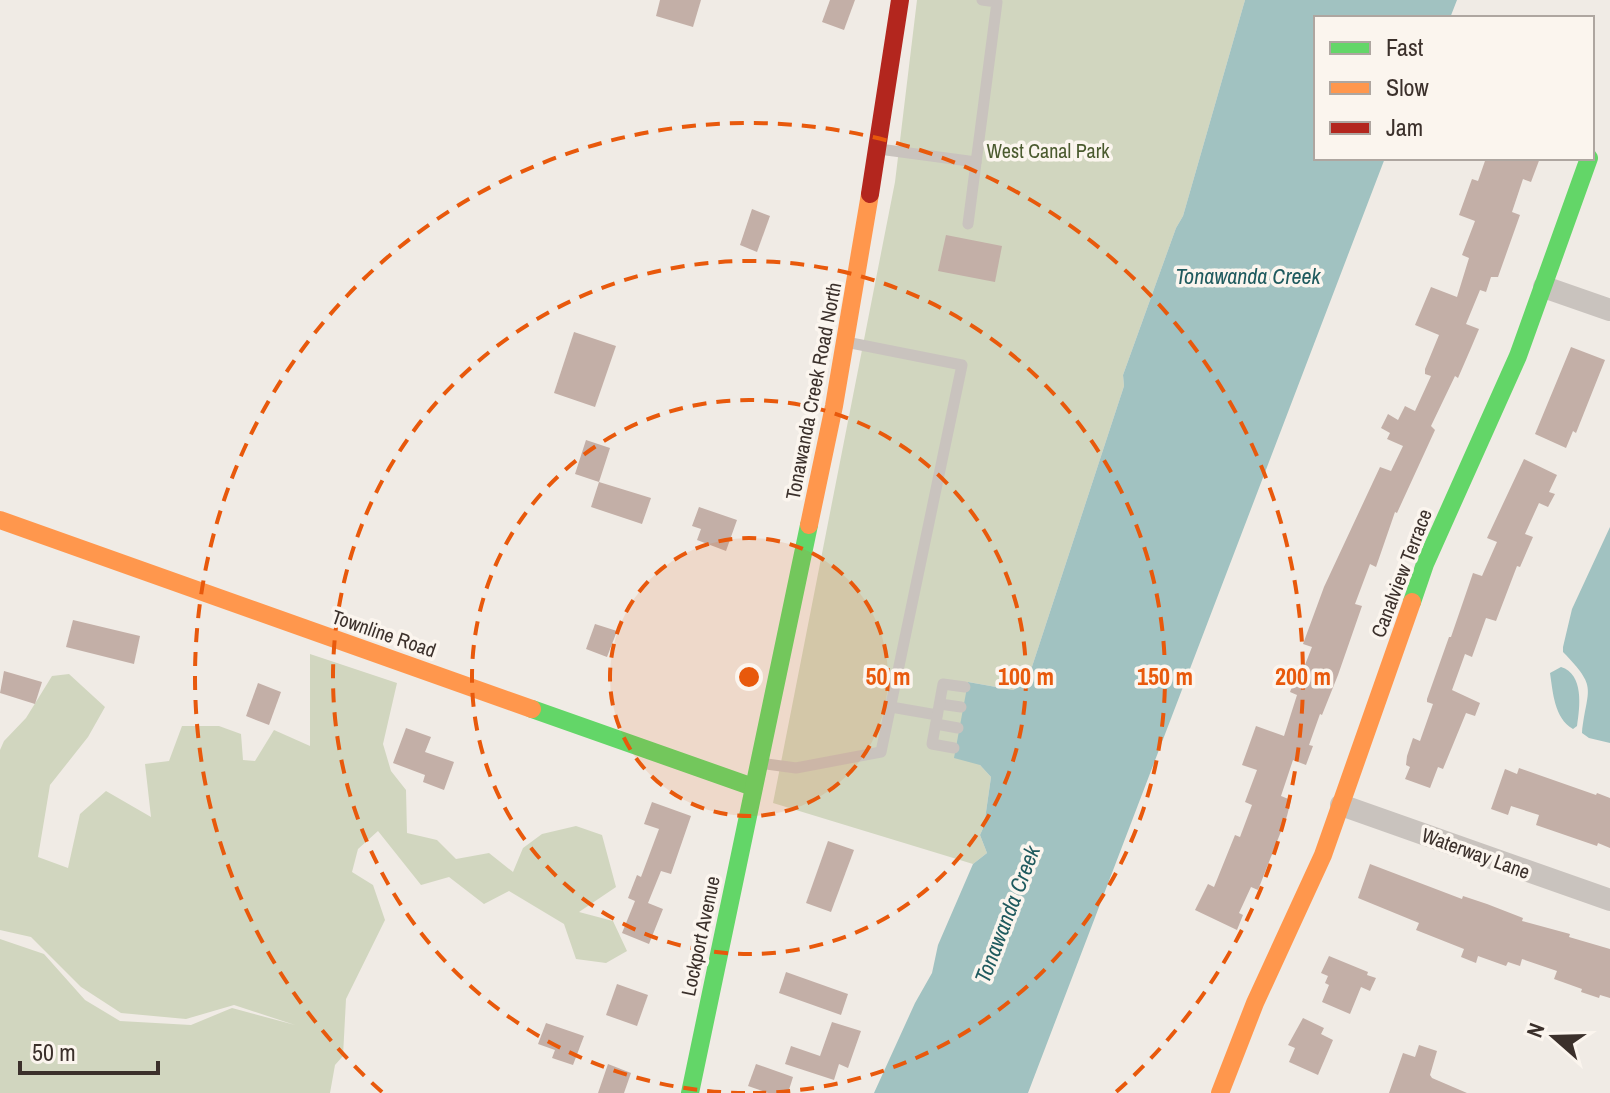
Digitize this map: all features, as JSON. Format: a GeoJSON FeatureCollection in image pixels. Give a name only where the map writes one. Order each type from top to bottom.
{"type":"FeatureCollection","features":[{"type":"Feature","properties":{"kind":"street","name":"Tonawanda Creek Road North"},"geometry":{"type":"LineString","coordinates":[[753,787],[846,342],[900,0]]}},
{"type":"Feature","properties":{"kind":"street","name":"Canalview Terrace"},"geometry":{"type":"LineString","coordinates":[[1220,1093],[1255,1003],[1310,886],[1425,564],[1512,370],[1588,160]]}},
{"type":"Feature","properties":{"kind":"street"},"geometry":{"type":"LineString","coordinates":[[1544,287],[1610,310]]}},
{"type":"Feature","properties":{"kind":"street","name":"Townline Road"},"geometry":{"type":"LineString","coordinates":[[0,520],[753,787]]}},
{"type":"Feature","properties":{"kind":"street","name":"Lockport Avenue"},"geometry":{"type":"LineString","coordinates":[[690,1093],[753,787]]}},
{"type":"Feature","properties":{"kind":"street","name":"Waterway Lane"},"geometry":{"type":"LineString","coordinates":[[1341,805],[1610,900]]}},
{"type":"Feature","properties":{"kind":"lane"},"geometry":{"type":"LineString","coordinates":[[968,224],[997,2],[982,0]]}},
{"type":"Feature","properties":{"kind":"lane"},"geometry":{"type":"LineString","coordinates":[[878,149],[976,162]]}},
{"type":"Feature","properties":{"kind":"lane"},"geometry":{"type":"LineString","coordinates":[[758,763],[796,768],[881,752],[891,707],[962,365],[846,342]]}},
{"type":"Feature","properties":{"kind":"lane"},"geometry":{"type":"LineString","coordinates":[[954,748],[932,744],[943,684],[965,687]]}},
{"type":"Feature","properties":{"kind":"lane"},"geometry":{"type":"LineString","coordinates":[[891,707],[938,714],[961,707]]}},
{"type":"Feature","properties":{"kind":"lane"},"geometry":{"type":"LineString","coordinates":[[938,714],[958,728]]}},
{"type":"Feature","properties":{"kind":"green space","name":"West Canal Park"},"geometry":{"type":"Polygon","coordinates":[[[917,0],[1245,0],[1183,216],[1123,375],[1124,386],[1027,682],[1013,690],[968,682],[980,765],[991,777],[980,835],[987,853],[973,864],[773,803],[895,182],[917,0]]]}},
{"type":"Feature","properties":{"kind":"green space"},"geometry":{"type":"Polygon","coordinates":[[[310,654],[397,683],[383,744],[391,771],[406,790],[407,833],[437,840],[456,859],[489,853],[513,872],[523,848],[542,834],[576,826],[602,835],[616,887],[579,912],[613,921],[627,951],[606,963],[576,959],[564,924],[509,891],[484,904],[449,877],[421,885],[378,831],[358,849],[352,872],[373,885],[385,920],[346,999],[343,1056],[335,1065],[330,1093],[0,1093],[0,939],[44,954],[85,1000],[120,1021],[191,1025],[232,1008],[295,1025],[234,1005],[186,1019],[121,1013],[81,987],[31,937],[0,930],[0,750],[4,741],[26,718],[52,676],[69,674],[105,707],[88,737],[50,785],[38,857],[68,868],[80,814],[106,791],[151,817],[145,764],[169,761],[182,726],[219,726],[241,734],[243,760],[255,761],[274,730],[310,746],[310,654]]]}},
{"type":"Feature","properties":{"kind":"water","name":"Tonawanda Creek"},"geometry":{"type":"Polygon","coordinates":[[[1245,0],[1457,0],[1451,16],[1314,16],[1314,160],[1384,160],[1028,1093],[874,1093],[932,973],[938,945],[973,864],[987,853],[980,835],[991,777],[980,765],[954,758],[968,682],[1013,690],[1027,682],[1124,386],[1123,375],[1183,216],[1245,0]]]}},
{"type":"Feature","properties":{"kind":"water"},"geometry":{"type":"Polygon","coordinates":[[[1610,527],[1610,743],[1582,733],[1588,689],[1582,674],[1563,652],[1563,647],[1572,609],[1610,527]]]}},
{"type":"Feature","properties":{"kind":"water"},"geometry":{"type":"Polygon","coordinates":[[[1561,667],[1574,676],[1579,692],[1577,726],[1573,729],[1562,718],[1554,696],[1550,673],[1561,667]]]}},
{"type":"Feature","properties":{"kind":"building"},"geometry":{"type":"Polygon","coordinates":[[[660,0],[701,0],[693,27],[656,16],[660,0]]]}},
{"type":"Feature","properties":{"kind":"building"},"geometry":{"type":"Polygon","coordinates":[[[830,0],[855,0],[844,30],[822,22],[830,0]]]}},
{"type":"Feature","properties":{"kind":"building"},"geometry":{"type":"Polygon","coordinates":[[[1485,160],[1539,160],[1531,182],[1523,179],[1512,212],[1520,215],[1498,277],[1491,277],[1486,292],[1480,290],[1466,324],[1479,329],[1458,378],[1455,376],[1431,426],[1435,430],[1395,512],[1376,567],[1370,564],[1355,604],[1362,606],[1309,745],[1313,746],[1306,765],[1293,760],[1281,796],[1291,800],[1287,816],[1258,890],[1251,887],[1239,913],[1243,915],[1237,930],[1195,910],[1208,884],[1214,887],[1235,835],[1240,837],[1252,805],[1245,802],[1257,770],[1242,765],[1256,726],[1284,736],[1297,695],[1290,692],[1295,679],[1299,680],[1312,647],[1303,644],[1324,587],[1380,467],[1391,471],[1403,446],[1387,439],[1390,433],[1381,428],[1388,414],[1398,420],[1405,406],[1415,411],[1431,376],[1425,374],[1425,369],[1439,335],[1415,325],[1431,287],[1457,297],[1469,258],[1462,255],[1475,221],[1459,215],[1472,179],[1478,181],[1485,160]]]}},
{"type":"Feature","properties":{"kind":"building"},"geometry":{"type":"Polygon","coordinates":[[[752,209],[770,216],[757,252],[740,245],[752,209]]]}},
{"type":"Feature","properties":{"kind":"building"},"geometry":{"type":"Polygon","coordinates":[[[946,235],[1002,246],[995,282],[938,271],[946,235]]]}},
{"type":"Feature","properties":{"kind":"building"},"geometry":{"type":"Polygon","coordinates":[[[574,332],[616,346],[595,407],[554,393],[574,332]]]}},
{"type":"Feature","properties":{"kind":"building"},"geometry":{"type":"Polygon","coordinates":[[[1571,347],[1605,360],[1576,433],[1573,431],[1566,448],[1535,434],[1571,347]]]}},
{"type":"Feature","properties":{"kind":"building"},"geometry":{"type":"Polygon","coordinates":[[[586,440],[610,448],[599,482],[575,474],[586,440]]]}},
{"type":"Feature","properties":{"kind":"building"},"geometry":{"type":"Polygon","coordinates":[[[1524,459],[1557,475],[1549,492],[1555,494],[1548,507],[1539,503],[1525,534],[1533,537],[1520,567],[1517,566],[1496,621],[1486,618],[1472,657],[1465,654],[1452,690],[1480,703],[1475,716],[1466,713],[1443,769],[1438,767],[1430,788],[1405,779],[1410,767],[1406,765],[1407,756],[1413,738],[1420,741],[1433,704],[1427,699],[1449,637],[1473,573],[1482,576],[1497,542],[1487,538],[1524,459]]]}},
{"type":"Feature","properties":{"kind":"building"},"geometry":{"type":"Polygon","coordinates":[[[599,482],[651,498],[642,524],[591,507],[599,482]]]}},
{"type":"Feature","properties":{"kind":"building"},"geometry":{"type":"Polygon","coordinates":[[[699,507],[737,520],[726,551],[697,540],[701,529],[692,526],[699,507]]]}},
{"type":"Feature","properties":{"kind":"building"},"geometry":{"type":"Polygon","coordinates":[[[73,620],[140,636],[134,664],[66,647],[73,620]]]}},
{"type":"Feature","properties":{"kind":"building"},"geometry":{"type":"Polygon","coordinates":[[[595,624],[617,631],[607,657],[586,649],[595,624]]]}},
{"type":"Feature","properties":{"kind":"building"},"geometry":{"type":"Polygon","coordinates":[[[4,671],[42,682],[35,704],[0,693],[4,671]]]}},
{"type":"Feature","properties":{"kind":"building"},"geometry":{"type":"Polygon","coordinates":[[[258,683],[281,692],[269,725],[246,716],[258,683]]]}},
{"type":"Feature","properties":{"kind":"building"},"geometry":{"type":"Polygon","coordinates":[[[406,728],[431,737],[425,752],[454,762],[444,790],[423,782],[425,775],[393,763],[406,728]]]}},
{"type":"Feature","properties":{"kind":"building"},"geometry":{"type":"Polygon","coordinates":[[[1519,768],[1610,798],[1610,848],[1536,825],[1539,815],[1511,806],[1508,815],[1491,809],[1505,769],[1517,774],[1519,768]]]}},
{"type":"Feature","properties":{"kind":"building"},"geometry":{"type":"Polygon","coordinates":[[[652,802],[691,816],[671,874],[661,871],[648,903],[663,909],[649,944],[622,933],[635,901],[628,898],[637,875],[641,877],[659,829],[644,824],[652,802]]]}},
{"type":"Feature","properties":{"kind":"building"},"geometry":{"type":"Polygon","coordinates":[[[828,841],[854,850],[831,912],[806,903],[828,841]]]}},
{"type":"Feature","properties":{"kind":"building"},"geometry":{"type":"Polygon","coordinates":[[[1370,864],[1462,899],[1463,896],[1487,904],[1523,918],[1522,921],[1610,949],[1610,998],[1581,992],[1582,989],[1554,979],[1557,971],[1522,959],[1520,966],[1508,962],[1506,966],[1478,956],[1476,963],[1461,957],[1464,949],[1416,930],[1419,923],[1358,898],[1370,864]]]}},
{"type":"Feature","properties":{"kind":"building"},"geometry":{"type":"Polygon","coordinates":[[[1329,956],[1376,978],[1370,991],[1361,987],[1350,1014],[1322,1002],[1329,985],[1325,983],[1328,976],[1321,973],[1329,956]]]}},
{"type":"Feature","properties":{"kind":"building"},"geometry":{"type":"Polygon","coordinates":[[[786,972],[848,994],[841,1015],[779,993],[786,972]]]}},
{"type":"Feature","properties":{"kind":"building"},"geometry":{"type":"Polygon","coordinates":[[[617,984],[648,995],[637,1026],[606,1015],[617,984]]]}},
{"type":"Feature","properties":{"kind":"building"},"geometry":{"type":"Polygon","coordinates":[[[1303,1018],[1324,1028],[1321,1034],[1333,1040],[1318,1075],[1289,1062],[1295,1048],[1288,1045],[1303,1018]]]}},
{"type":"Feature","properties":{"kind":"building"},"geometry":{"type":"Polygon","coordinates":[[[832,1022],[861,1031],[848,1068],[839,1064],[834,1080],[785,1064],[791,1046],[820,1056],[832,1022]]]}},
{"type":"Feature","properties":{"kind":"building"},"geometry":{"type":"Polygon","coordinates":[[[546,1023],[584,1036],[573,1065],[552,1058],[555,1050],[538,1044],[546,1023]]]}},
{"type":"Feature","properties":{"kind":"building"},"geometry":{"type":"Polygon","coordinates":[[[1419,1045],[1437,1051],[1430,1075],[1432,1078],[1467,1093],[1389,1093],[1403,1053],[1415,1057],[1419,1045]]]}},
{"type":"Feature","properties":{"kind":"building"},"geometry":{"type":"Polygon","coordinates":[[[608,1064],[631,1073],[624,1093],[598,1093],[608,1064]]]}},
{"type":"Feature","properties":{"kind":"building"},"geometry":{"type":"Polygon","coordinates":[[[756,1064],[793,1077],[788,1093],[768,1093],[748,1086],[756,1064]]]}},
{"type":"Feature","properties":{"kind":"traffic: fast"},"geometry":{"type":"LineString","coordinates":[[1412,602],[1425,564],[1518,356],[1588,160]]}},
{"type":"Feature","properties":{"kind":"traffic: fast"},"geometry":{"type":"LineString","coordinates":[[690,1093],[809,525]]}},
{"type":"Feature","properties":{"kind":"traffic: fast"},"geometry":{"type":"LineString","coordinates":[[532,709],[753,787]]}},
{"type":"Feature","properties":{"kind":"traffic: slow"},"geometry":{"type":"LineString","coordinates":[[809,525],[834,406],[870,194]]}},
{"type":"Feature","properties":{"kind":"traffic: slow"},"geometry":{"type":"LineString","coordinates":[[0,520],[532,709]]}},
{"type":"Feature","properties":{"kind":"traffic: slow"},"geometry":{"type":"LineString","coordinates":[[1220,1093],[1255,1003],[1323,855],[1412,602]]}},
{"type":"Feature","properties":{"kind":"traffic: jam"},"geometry":{"type":"LineString","coordinates":[[870,194],[900,0]]}}]}
